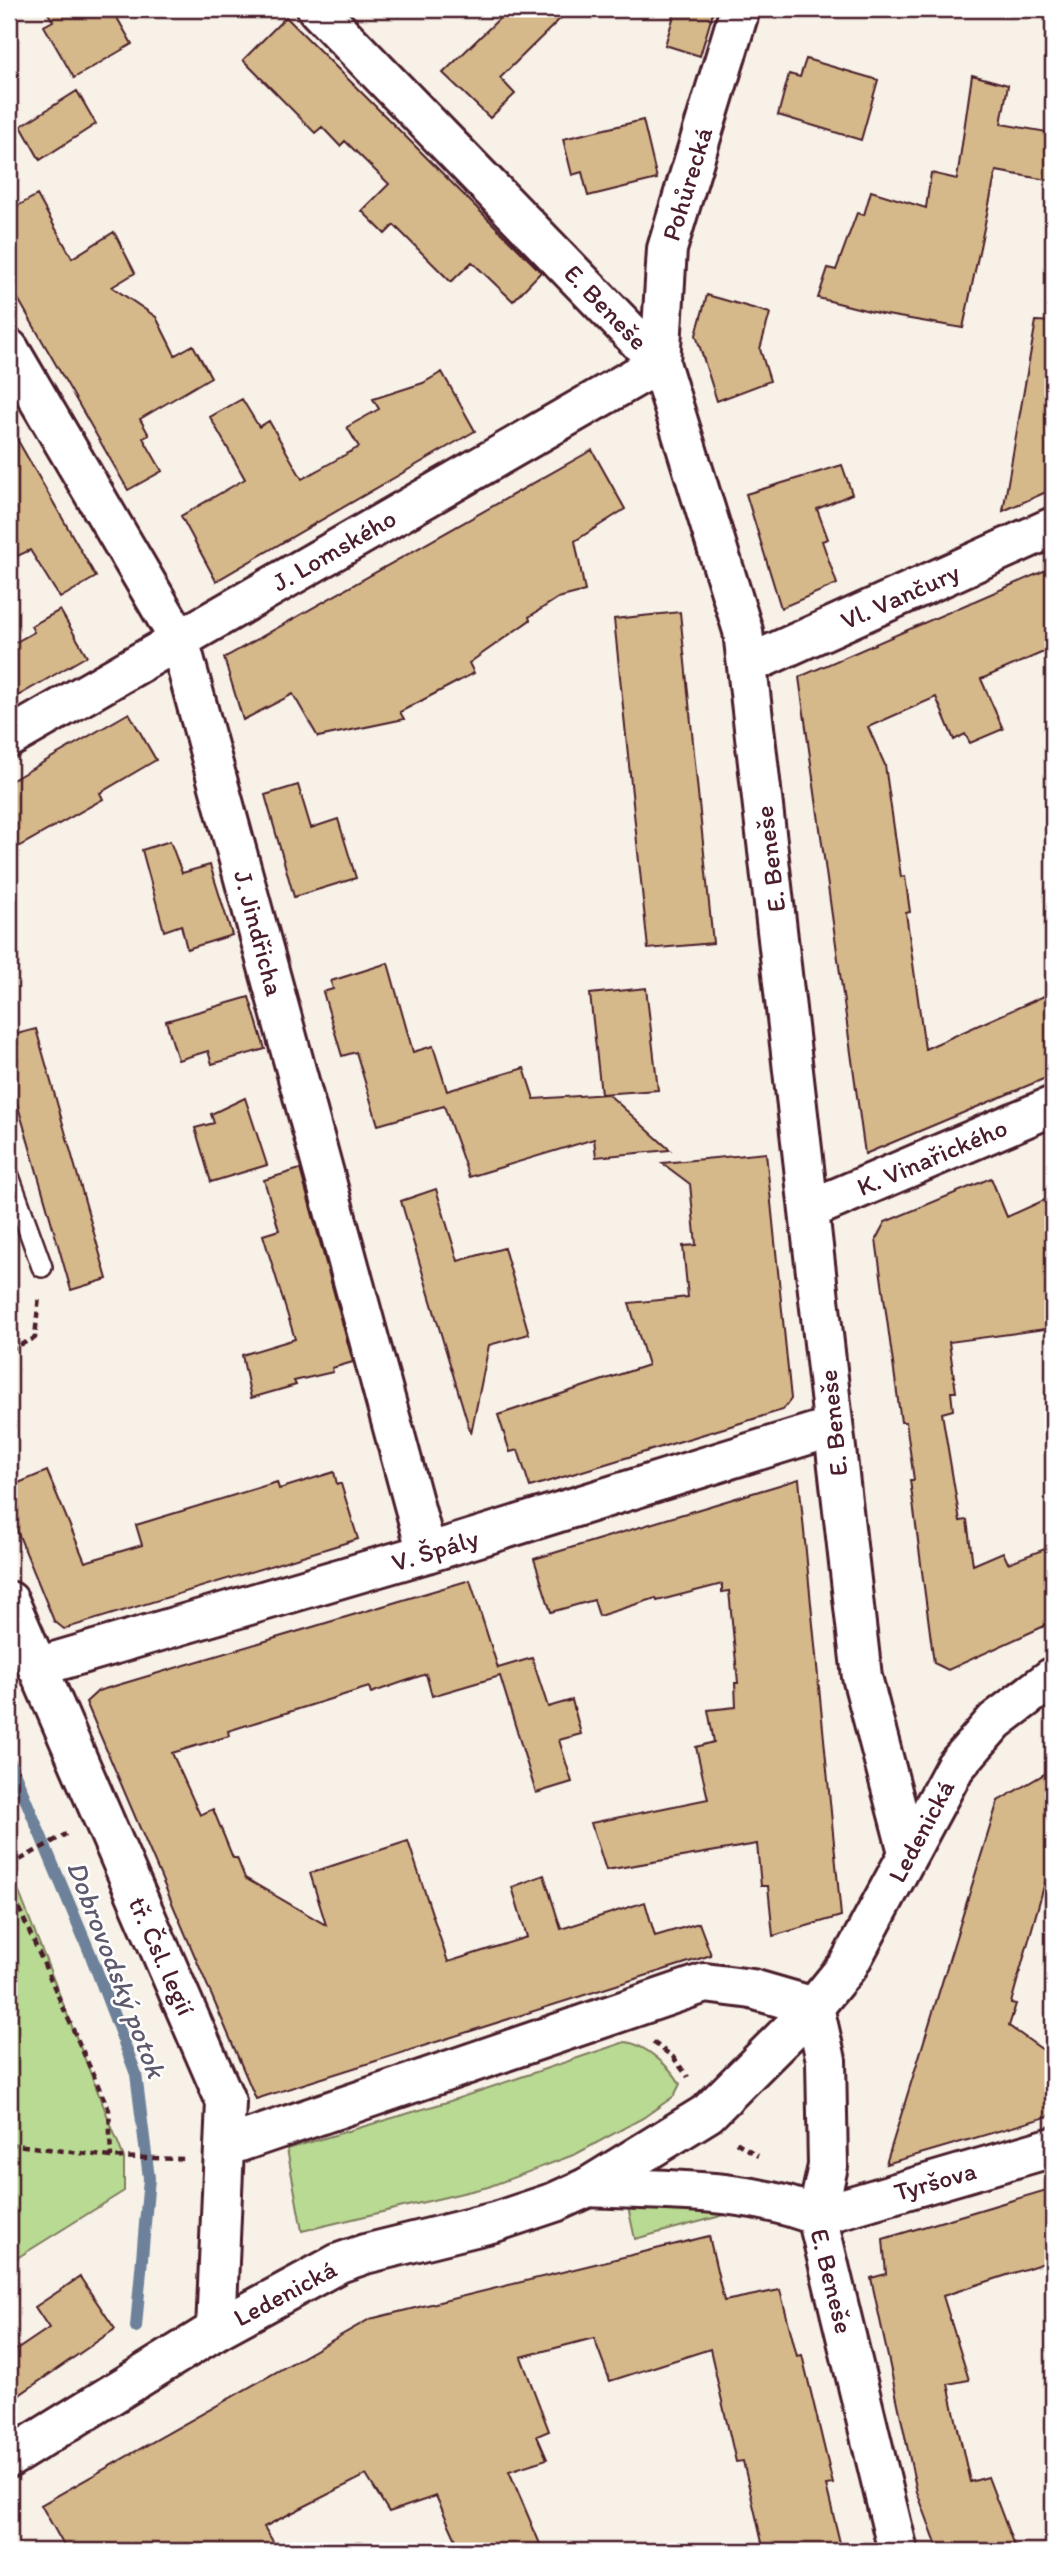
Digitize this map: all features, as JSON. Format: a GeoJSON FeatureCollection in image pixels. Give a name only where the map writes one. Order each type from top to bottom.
{"type":"FeatureCollection","features":[{"type":"Feature","properties":{"kind":"street","name":"E. Beneše"},"geometry":{"type":"LineString","coordinates":[[317,9],[660,363],[743,631],[811,1209],[862,1677],[908,1852]]}},
{"type":"Feature","properties":{"kind":"street","name":"Pohůrecká"},"geometry":{"type":"LineString","coordinates":[[660,363],[667,249],[740,9]]}},
{"type":"Feature","properties":{"kind":"street","name":"J. Jindřicha"},"geometry":{"type":"LineString","coordinates":[[9,349],[179,639],[427,1553]]}},
{"type":"Feature","properties":{"kind":"street","name":"J. Lomského"},"geometry":{"type":"LineString","coordinates":[[9,738],[660,363]]}},
{"type":"Feature","properties":{"kind":"street","name":"Vl. Vančury"},"geometry":{"type":"LineString","coordinates":[[747,665],[1053,527]]}},
{"type":"Feature","properties":{"kind":"street","name":"K. Vinařického"},"geometry":{"type":"LineString","coordinates":[[811,1209],[1053,1106]]}},
{"type":"Feature","properties":{"kind":"street","name":"V. Špály"},"geometry":{"type":"LineString","coordinates":[[37,1667],[427,1553],[833,1427]]}},
{"type":"Feature","properties":{"kind":"street","name":"tř. Čsl. legií"},"geometry":{"type":"LineString","coordinates":[[9,1601],[226,2102],[216,2330]]}},
{"type":"Feature","properties":{"kind":"street","name":"Ledenická"},"geometry":{"type":"LineString","coordinates":[[9,2458],[216,2330],[346,2260],[495,2222],[555,2202],[588,2186],[708,2113],[814,2007],[867,1934],[908,1852],[955,1768],[974,1744],[1018,1702],[1053,1677]]}},
{"type":"Feature","properties":{"kind":"street"},"geometry":{"type":"LineString","coordinates":[[225,2147],[705,1983],[752,1989],[814,2007]]}},
{"type":"Feature","properties":{"kind":"street","name":"E. Beneše"},"geometry":{"type":"LineString","coordinates":[[814,2007],[826,2060],[828,2166],[817,2216],[898,2551]]}},
{"type":"Feature","properties":{"kind":"street","name":"Tyršova"},"geometry":{"type":"LineString","coordinates":[[817,2216],[1053,2147]]}},
{"type":"Feature","properties":{"kind":"street"},"geometry":{"type":"LineString","coordinates":[[588,2186],[748,2198],[785,2203],[817,2216]]}},
{"type":"Feature","properties":{"kind":"lane"},"geometry":{"type":"LineString","coordinates":[[9,1175],[42,1267]]}},
{"type":"Feature","properties":{"kind":"path"},"geometry":{"type":"LineString","coordinates":[[9,1350],[35,1338],[42,1267]]}},
{"type":"Feature","properties":{"kind":"path"},"geometry":{"type":"LineString","coordinates":[[9,1866],[70,1832]]}},
{"type":"Feature","properties":{"kind":"path"},"geometry":{"type":"LineString","coordinates":[[9,1886],[109,2110],[111,2157]]}},
{"type":"Feature","properties":{"kind":"path"},"geometry":{"type":"LineString","coordinates":[[731,2139],[764,2161]]}},
{"type":"Feature","properties":{"kind":"path"},"geometry":{"type":"LineString","coordinates":[[9,2144],[111,2157],[170,2160]]}},
{"type":"Feature","properties":{"kind":"green space"},"geometry":{"type":"Polygon","coordinates":[[[9,1867],[124,2158],[124,2191],[9,2263],[9,1867]]]}},
{"type":"Feature","properties":{"kind":"green space"},"geometry":{"type":"Polygon","coordinates":[[[625,2042],[632,2043],[656,2057],[680,2084],[674,2096],[643,2118],[576,2154],[488,2187],[302,2231],[287,2149],[447,2102],[625,2042]]]}},
{"type":"Feature","properties":{"kind":"green space"},"geometry":{"type":"Polygon","coordinates":[[[654,2206],[732,2213],[635,2239],[628,2207],[654,2206]]]}},
{"type":"Feature","properties":{"kind":"building"},"geometry":{"type":"Polygon","coordinates":[[[45,9],[112,9],[132,44],[74,78],[44,26],[53,21],[45,9]]]}},
{"type":"Feature","properties":{"kind":"building"},"geometry":{"type":"Polygon","coordinates":[[[509,9],[570,9],[500,78],[515,94],[490,118],[443,73],[509,9]]]}},
{"type":"Feature","properties":{"kind":"building"},"geometry":{"type":"Polygon","coordinates":[[[676,9],[714,9],[700,56],[665,45],[676,9]]]}},
{"type":"Feature","properties":{"kind":"building"},"geometry":{"type":"Polygon","coordinates":[[[286,17],[541,272],[513,301],[472,262],[451,282],[394,225],[385,234],[362,211],[389,184],[345,141],[340,146],[322,127],[315,133],[243,60],[286,17]]]}},
{"type":"Feature","properties":{"kind":"building"},"geometry":{"type":"Polygon","coordinates":[[[806,59],[878,80],[861,140],[778,115],[789,74],[800,77],[806,59]]]}},
{"type":"Feature","properties":{"kind":"building"},"geometry":{"type":"Polygon","coordinates":[[[972,75],[1008,85],[1001,124],[1053,133],[1053,181],[996,171],[963,328],[881,314],[818,298],[828,268],[836,270],[857,213],[864,215],[871,191],[926,208],[931,173],[957,179],[972,75]]]}},
{"type":"Feature","properties":{"kind":"building"},"geometry":{"type":"Polygon","coordinates":[[[77,91],[96,124],[40,160],[21,126],[77,91]]]}},
{"type":"Feature","properties":{"kind":"building"},"geometry":{"type":"Polygon","coordinates":[[[643,120],[657,179],[588,196],[582,172],[572,175],[563,139],[643,120]]]}},
{"type":"Feature","properties":{"kind":"building"},"geometry":{"type":"Polygon","coordinates":[[[37,195],[72,258],[114,232],[135,273],[112,287],[156,317],[175,355],[193,345],[211,377],[140,419],[149,435],[143,438],[162,471],[128,490],[9,283],[9,211],[37,195]]]}},
{"type":"Feature","properties":{"kind":"building"},"geometry":{"type":"Polygon","coordinates":[[[707,295],[770,313],[760,349],[770,381],[717,401],[696,335],[707,295]]]}},
{"type":"Feature","properties":{"kind":"building"},"geometry":{"type":"Polygon","coordinates":[[[1036,321],[1053,322],[1053,489],[1003,511],[1036,321]]]}},
{"type":"Feature","properties":{"kind":"building"},"geometry":{"type":"Polygon","coordinates":[[[442,372],[475,431],[216,581],[181,516],[245,479],[210,417],[242,399],[259,427],[269,421],[302,479],[359,447],[347,427],[379,409],[373,399],[423,383],[442,372]]]}},
{"type":"Feature","properties":{"kind":"building"},"geometry":{"type":"Polygon","coordinates":[[[9,425],[96,577],[60,598],[30,550],[9,560],[9,425]]]}},
{"type":"Feature","properties":{"kind":"building"},"geometry":{"type":"Polygon","coordinates":[[[592,450],[625,509],[575,541],[585,591],[558,598],[529,617],[530,620],[469,663],[474,673],[400,712],[404,719],[318,737],[293,694],[243,720],[224,658],[592,450]]]}},
{"type":"Feature","properties":{"kind":"building"},"geometry":{"type":"Polygon","coordinates":[[[842,465],[852,494],[817,509],[828,539],[822,541],[837,584],[781,608],[746,494],[842,465]]]}},
{"type":"Feature","properties":{"kind":"building"},"geometry":{"type":"Polygon","coordinates":[[[1053,567],[1053,648],[981,679],[1003,729],[970,743],[965,734],[954,740],[936,697],[868,727],[885,765],[901,877],[905,876],[910,912],[906,913],[925,1049],[1053,992],[1053,1075],[865,1154],[799,677],[1053,567]]]}},
{"type":"Feature","properties":{"kind":"building"},"geometry":{"type":"Polygon","coordinates":[[[60,610],[87,656],[9,701],[9,646],[34,632],[31,626],[60,610]]]}},
{"type":"Feature","properties":{"kind":"building"},"geometry":{"type":"Polygon","coordinates":[[[680,612],[713,943],[648,949],[614,619],[680,612]]]}},
{"type":"Feature","properties":{"kind":"building"},"geometry":{"type":"Polygon","coordinates":[[[129,713],[156,760],[100,793],[103,799],[9,852],[9,782],[129,713]]]}},
{"type":"Feature","properties":{"kind":"building"},"geometry":{"type":"Polygon","coordinates":[[[298,785],[311,828],[338,819],[356,878],[294,897],[265,795],[298,785]]]}},
{"type":"Feature","properties":{"kind":"building"},"geometry":{"type":"Polygon","coordinates":[[[170,841],[182,873],[210,865],[232,935],[187,949],[181,925],[164,931],[142,850],[170,841]]]}},
{"type":"Feature","properties":{"kind":"building"},"geometry":{"type":"Polygon","coordinates":[[[388,963],[413,1052],[433,1046],[447,1091],[524,1068],[534,1099],[608,1094],[670,1150],[596,1157],[594,1139],[469,1177],[444,1106],[378,1125],[356,1052],[342,1056],[323,992],[333,989],[331,981],[388,963]]]}},
{"type":"Feature","properties":{"kind":"building"},"geometry":{"type":"Polygon","coordinates":[[[646,988],[658,1090],[601,1094],[590,994],[646,988]]]}},
{"type":"Feature","properties":{"kind":"building"},"geometry":{"type":"Polygon","coordinates":[[[249,997],[265,1049],[212,1064],[208,1051],[178,1060],[166,1021],[249,997]]]}},
{"type":"Feature","properties":{"kind":"building"},"geometry":{"type":"Polygon","coordinates":[[[36,1029],[107,1279],[71,1290],[9,1075],[9,1036],[36,1029]]]}},
{"type":"Feature","properties":{"kind":"building"},"geometry":{"type":"Polygon","coordinates":[[[245,1098],[267,1165],[211,1182],[195,1128],[214,1123],[211,1114],[245,1098]]]}},
{"type":"Feature","properties":{"kind":"building"},"geometry":{"type":"Polygon","coordinates":[[[766,1153],[791,1399],[783,1410],[530,1487],[518,1450],[510,1452],[498,1415],[648,1365],[629,1303],[688,1297],[683,1246],[696,1245],[690,1184],[662,1163],[766,1153]]]}},
{"type":"Feature","properties":{"kind":"building"},"geometry":{"type":"Polygon","coordinates":[[[300,1169],[353,1362],[332,1368],[333,1372],[294,1381],[296,1385],[251,1398],[242,1355],[295,1339],[263,1235],[279,1230],[264,1180],[300,1169]]]}},
{"type":"Feature","properties":{"kind":"building"},"geometry":{"type":"Polygon","coordinates":[[[991,1178],[1007,1217],[1053,1196],[1053,1328],[949,1342],[956,1392],[951,1392],[953,1410],[942,1413],[960,1521],[967,1520],[973,1565],[1003,1552],[1008,1563],[1053,1546],[1053,1622],[948,1670],[934,1663],[910,1480],[914,1480],[906,1422],[901,1422],[876,1239],[885,1222],[991,1178]]]}},
{"type":"Feature","properties":{"kind":"building"},"geometry":{"type":"Polygon","coordinates":[[[436,1189],[458,1261],[504,1248],[529,1334],[489,1345],[471,1434],[401,1201],[436,1189]]]}},
{"type":"Feature","properties":{"kind":"building"},"geometry":{"type":"Polygon","coordinates":[[[47,1471],[85,1562],[142,1545],[136,1525],[277,1482],[279,1489],[334,1472],[337,1484],[341,1484],[358,1539],[64,1629],[54,1621],[9,1511],[9,1487],[47,1471]]]}},
{"type":"Feature","properties":{"kind":"building"},"geometry":{"type":"Polygon","coordinates":[[[799,1479],[841,1916],[773,1936],[768,1886],[761,1886],[757,1844],[606,1870],[591,1823],[708,1799],[696,1747],[714,1742],[708,1710],[736,1707],[735,1683],[738,1683],[729,1591],[722,1592],[722,1584],[657,1601],[656,1598],[599,1616],[594,1600],[551,1612],[534,1559],[799,1479]]]}},
{"type":"Feature","properties":{"kind":"building"},"geometry":{"type":"Polygon","coordinates":[[[470,1580],[498,1668],[532,1658],[548,1707],[572,1700],[581,1734],[559,1740],[572,1782],[536,1793],[500,1676],[432,1696],[426,1674],[371,1693],[369,1687],[228,1731],[229,1736],[172,1753],[200,1815],[213,1809],[233,1858],[237,1858],[245,1878],[326,1925],[310,1873],[408,1841],[448,1962],[527,1937],[512,1887],[544,1875],[561,1929],[645,1902],[655,1936],[699,1923],[711,1955],[256,2099],[86,1702],[98,1691],[470,1580]]]}},
{"type":"Feature","properties":{"kind":"building"},"geometry":{"type":"Polygon","coordinates":[[[1053,1769],[1053,1854],[1011,2003],[1016,2004],[1009,2026],[1053,2057],[1053,2115],[886,2164],[998,1801],[1053,1769]]]}},
{"type":"Feature","properties":{"kind":"building"},"geometry":{"type":"Polygon","coordinates":[[[1053,2188],[1053,2260],[943,2296],[969,2380],[948,2384],[970,2482],[988,2477],[1016,2551],[939,2551],[917,2492],[871,2278],[886,2274],[883,2239],[1053,2188]]]}},
{"type":"Feature","properties":{"kind":"building"},"geometry":{"type":"Polygon","coordinates":[[[709,2236],[724,2301],[780,2290],[797,2356],[802,2355],[833,2484],[826,2485],[842,2551],[764,2551],[743,2461],[736,2462],[710,2349],[610,2381],[594,2338],[521,2357],[549,2431],[537,2436],[547,2459],[509,2471],[543,2551],[461,2551],[436,2496],[389,2512],[366,2475],[264,2527],[279,2551],[67,2551],[41,2505],[370,2319],[709,2236]]]}},
{"type":"Feature","properties":{"kind":"building"},"geometry":{"type":"Polygon","coordinates":[[[80,2277],[115,2329],[9,2402],[9,2355],[49,2328],[35,2307],[80,2277]]]}},
{"type":"Feature","properties":{"kind":"waterway","name":"Dobrovodský potok"},"geometry":{"type":"LineString","coordinates":[[9,1760],[90,1953],[136,2074],[149,2178],[136,2327]]}}]}
